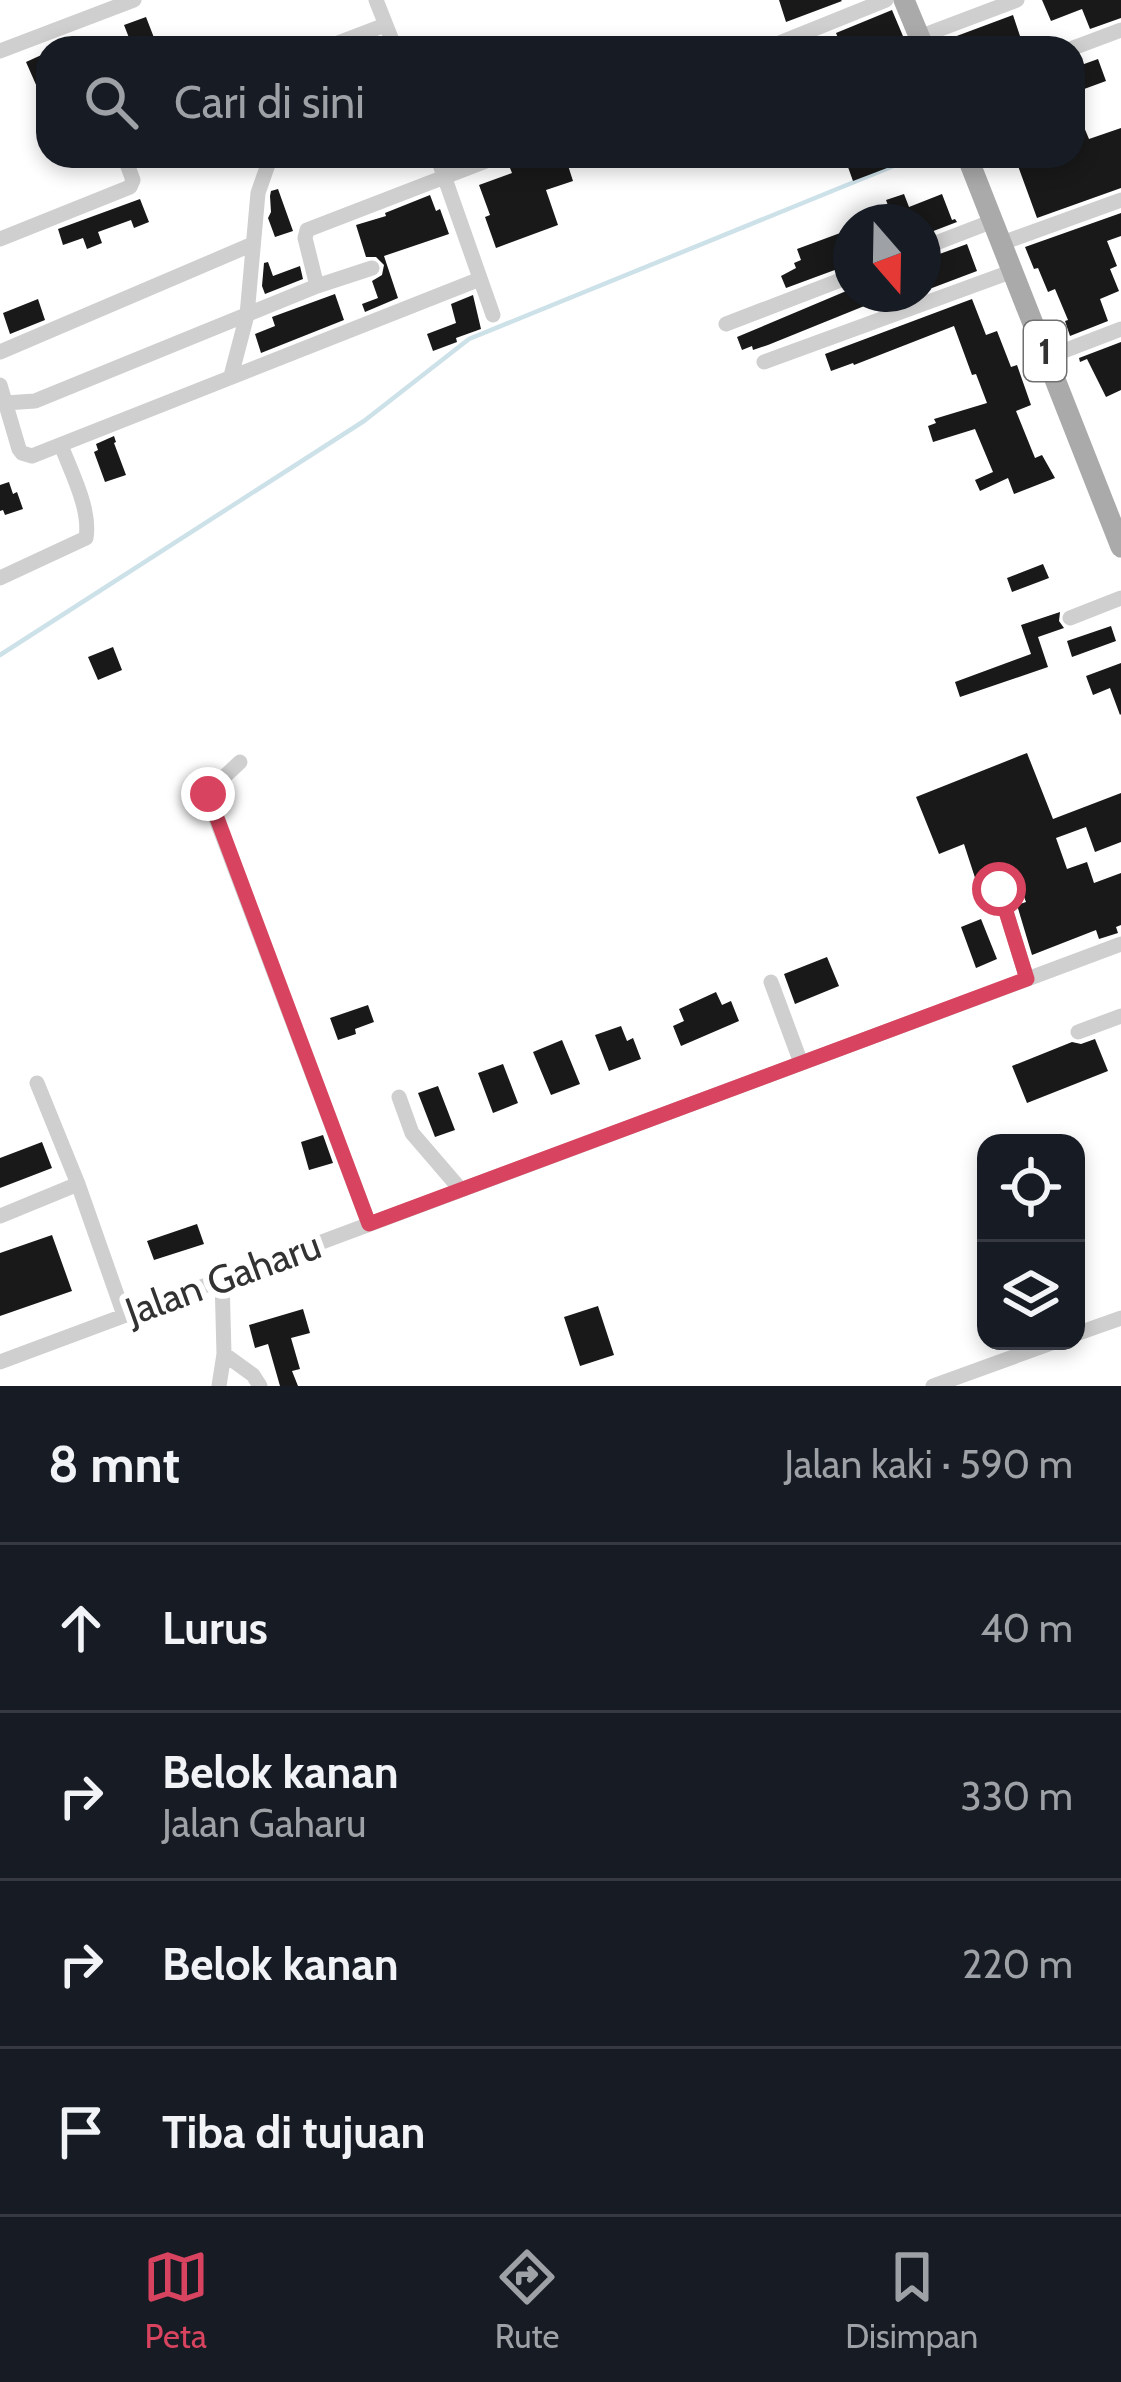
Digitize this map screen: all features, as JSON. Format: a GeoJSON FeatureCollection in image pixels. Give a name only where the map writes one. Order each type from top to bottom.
{"type":"FeatureCollection","features":[{"type":"Feature","properties":{"kind":"main road"},"geometry":{"type":"LineString","coordinates":[[904,0],[919,36]]}},
{"type":"Feature","properties":{"kind":"main road","name":"1"},"geometry":{"type":"LineString","coordinates":[[972,168],[1121,547]]}},
{"type":"Feature","properties":{"kind":"street"},"geometry":{"type":"LineString","coordinates":[[39,36],[134,0]]}},
{"type":"Feature","properties":{"kind":"street"},"geometry":{"type":"LineString","coordinates":[[376,0],[390,36]]}},
{"type":"Feature","properties":{"kind":"street"},"geometry":{"type":"LineString","coordinates":[[797,36],[886,0]]}},
{"type":"Feature","properties":{"kind":"street"},"geometry":{"type":"LineString","coordinates":[[935,36],[1017,0]]}},
{"type":"Feature","properties":{"kind":"street"},"geometry":{"type":"LineString","coordinates":[[357,36],[386,25]]}},
{"type":"Feature","properties":{"kind":"street"},"geometry":{"type":"LineString","coordinates":[[1085,44],[1121,30]]}},
{"type":"Feature","properties":{"kind":"street"},"geometry":{"type":"LineString","coordinates":[[0,51],[36,37]]}},
{"type":"Feature","properties":{"kind":"street"},"geometry":{"type":"LineString","coordinates":[[0,239],[133,185],[128,168]]}},
{"type":"Feature","properties":{"kind":"street"},"geometry":{"type":"LineString","coordinates":[[232,376],[247,315],[257,193],[266,168]]}},
{"type":"Feature","properties":{"kind":"street"},"geometry":{"type":"LineString","coordinates":[[442,168],[493,315]]}},
{"type":"Feature","properties":{"kind":"street"},"geometry":{"type":"LineString","coordinates":[[317,286],[305,238],[308,230],[471,168]]}},
{"type":"Feature","properties":{"kind":"street"},"geometry":{"type":"LineString","coordinates":[[1002,243],[1121,200]]}},
{"type":"Feature","properties":{"kind":"street"},"geometry":{"type":"LineString","coordinates":[[941,241],[993,221]]}},
{"type":"Feature","properties":{"kind":"street"},"geometry":{"type":"LineString","coordinates":[[0,352],[253,244]]}},
{"type":"Feature","properties":{"kind":"street"},"geometry":{"type":"LineString","coordinates":[[2,393],[35,401],[372,268]]}},
{"type":"Feature","properties":{"kind":"street"},"geometry":{"type":"LineString","coordinates":[[764,362],[1013,272]]}},
{"type":"Feature","properties":{"kind":"street"},"geometry":{"type":"LineString","coordinates":[[2,393],[22,453],[32,456],[480,280]]}},
{"type":"Feature","properties":{"kind":"street"},"geometry":{"type":"LineString","coordinates":[[726,324],[833,282]]}},
{"type":"Feature","properties":{"kind":"street"},"geometry":{"type":"LineString","coordinates":[[1048,357],[1121,328]]}},
{"type":"Feature","properties":{"kind":"street"},"geometry":{"type":"LineString","coordinates":[[0,578],[86,538],[82,503],[61,445]]}},
{"type":"Feature","properties":{"kind":"street"},"geometry":{"type":"LineString","coordinates":[[1070,618],[1121,598]]}},
{"type":"Feature","properties":{"kind":"street"},"geometry":{"type":"LineString","coordinates":[[240,762],[209,791],[209,800],[369,1224]]}},
{"type":"Feature","properties":{"kind":"street"},"geometry":{"type":"LineString","coordinates":[[999,889],[1027,979]]}},
{"type":"Feature","properties":{"kind":"street","name":"Jalan Gaharu"},"geometry":{"type":"LineString","coordinates":[[0,1362],[1121,944]]}},
{"type":"Feature","properties":{"kind":"street"},"geometry":{"type":"LineString","coordinates":[[770,982],[801,1063]]}},
{"type":"Feature","properties":{"kind":"street"},"geometry":{"type":"LineString","coordinates":[[1078,1032],[1121,1016]]}},
{"type":"Feature","properties":{"kind":"street"},"geometry":{"type":"LineString","coordinates":[[37,1083],[124,1315]]}},
{"type":"Feature","properties":{"kind":"street"},"geometry":{"type":"LineString","coordinates":[[399,1097],[412,1133],[461,1190]]}},
{"type":"Feature","properties":{"kind":"street"},"geometry":{"type":"LineString","coordinates":[[0,1216],[77,1184]]}},
{"type":"Feature","properties":{"kind":"street"},"geometry":{"type":"LineString","coordinates":[[219,1386],[224,1354],[222,1279]]}},
{"type":"Feature","properties":{"kind":"street"},"geometry":{"type":"LineString","coordinates":[[1085,1331],[1121,1318]]}},
{"type":"Feature","properties":{"kind":"street"},"geometry":{"type":"LineString","coordinates":[[933,1386],[1032,1350]]}},
{"type":"Feature","properties":{"kind":"street"},"geometry":{"type":"LineString","coordinates":[[224,1354],[254,1375],[260,1386]]}},
{"type":"Feature","properties":{"kind":"building"},"geometry":{"type":"Polygon","coordinates":[[[779,0],[841,0],[842,1],[786,22],[779,0]]]}},
{"type":"Feature","properties":{"kind":"building"},"geometry":{"type":"Polygon","coordinates":[[[1042,0],[1121,0],[1121,18],[1090,29],[1082,9],[1051,21],[1042,0]]]}},
{"type":"Feature","properties":{"kind":"building"},"geometry":{"type":"Polygon","coordinates":[[[892,10],[903,36],[837,36],[892,10]]]}},
{"type":"Feature","properties":{"kind":"building"},"geometry":{"type":"Polygon","coordinates":[[[1013,15],[1020,36],[957,36],[1013,15]]]}},
{"type":"Feature","properties":{"kind":"building"},"geometry":{"type":"Polygon","coordinates":[[[146,17],[153,36],[128,36],[124,25],[146,17]]]}},
{"type":"Feature","properties":{"kind":"building"},"geometry":{"type":"Polygon","coordinates":[[[36,57],[36,85],[26,62],[36,57]]]}},
{"type":"Feature","properties":{"kind":"building"},"geometry":{"type":"Polygon","coordinates":[[[1098,59],[1106,81],[1085,89],[1085,64],[1098,59]]]}},
{"type":"Feature","properties":{"kind":"building"},"geometry":{"type":"Polygon","coordinates":[[[1121,128],[1121,188],[1037,218],[1019,168],[1085,168],[1085,130],[1089,139],[1121,128]]]}},
{"type":"Feature","properties":{"kind":"building"},"geometry":{"type":"Polygon","coordinates":[[[510,168],[569,168],[573,181],[546,190],[558,225],[496,248],[479,185],[512,173],[510,168]]]}},
{"type":"Feature","properties":{"kind":"building"},"geometry":{"type":"Polygon","coordinates":[[[848,168],[887,168],[853,181],[848,168]]]}},
{"type":"Feature","properties":{"kind":"building"},"geometry":{"type":"Polygon","coordinates":[[[278,189],[293,231],[275,237],[268,218],[271,191],[278,189]]]}},
{"type":"Feature","properties":{"kind":"building"},"geometry":{"type":"Polygon","coordinates":[[[904,194],[908,204],[887,204],[886,200],[904,194]]]}},
{"type":"Feature","properties":{"kind":"building"},"geometry":{"type":"Polygon","coordinates":[[[942,194],[957,222],[941,228],[941,204],[917,204],[942,194]]]}},
{"type":"Feature","properties":{"kind":"building"},"geometry":{"type":"Polygon","coordinates":[[[430,195],[449,234],[384,256],[398,298],[365,312],[362,304],[378,298],[372,281],[382,275],[384,265],[376,257],[366,257],[356,225],[430,195]]]}},
{"type":"Feature","properties":{"kind":"building"},"geometry":{"type":"Polygon","coordinates":[[[140,199],[149,222],[134,228],[131,220],[98,232],[102,243],[87,249],[83,238],[63,245],[58,229],[140,199]]]}},
{"type":"Feature","properties":{"kind":"building"},"geometry":{"type":"Polygon","coordinates":[[[1121,213],[1121,236],[1107,241],[1117,266],[1110,269],[1119,291],[1100,299],[1108,321],[1070,336],[1055,289],[1048,292],[1025,247],[1121,213]]]}},
{"type":"Feature","properties":{"kind":"building"},"geometry":{"type":"Polygon","coordinates":[[[833,236],[833,271],[786,288],[781,276],[801,260],[797,249],[833,236]]]}},
{"type":"Feature","properties":{"kind":"building"},"geometry":{"type":"Polygon","coordinates":[[[967,244],[977,271],[941,285],[941,253],[967,244]]]}},
{"type":"Feature","properties":{"kind":"building"},"geometry":{"type":"Polygon","coordinates":[[[268,262],[273,276],[300,266],[303,279],[265,294],[264,263],[268,262]]]}},
{"type":"Feature","properties":{"kind":"building"},"geometry":{"type":"Polygon","coordinates":[[[335,294],[344,320],[261,353],[255,334],[275,326],[272,317],[335,294]]]}},
{"type":"Feature","properties":{"kind":"building"},"geometry":{"type":"Polygon","coordinates":[[[473,295],[481,329],[433,351],[427,334],[456,323],[451,304],[473,295]]]}},
{"type":"Feature","properties":{"kind":"building"},"geometry":{"type":"Polygon","coordinates":[[[833,297],[833,312],[850,312],[753,350],[752,346],[742,350],[737,337],[833,297]]]}},
{"type":"Feature","properties":{"kind":"building"},"geometry":{"type":"Polygon","coordinates":[[[38,299],[45,320],[10,334],[3,313],[38,299]]]}},
{"type":"Feature","properties":{"kind":"building"},"geometry":{"type":"Polygon","coordinates":[[[972,299],[986,335],[997,331],[1011,367],[1017,365],[1031,405],[1016,411],[1035,458],[1042,455],[1055,478],[1014,494],[1008,478],[980,491],[975,480],[993,472],[975,429],[933,442],[928,426],[936,423],[934,419],[987,403],[954,326],[831,371],[825,354],[972,299]]]}},
{"type":"Feature","properties":{"kind":"building"},"geometry":{"type":"Polygon","coordinates":[[[1121,342],[1121,390],[1106,397],[1087,359],[1080,362],[1079,358],[1121,342]]]}},
{"type":"Feature","properties":{"kind":"building"},"geometry":{"type":"Polygon","coordinates":[[[114,436],[126,475],[105,482],[94,452],[96,444],[114,436]]]}},
{"type":"Feature","properties":{"kind":"building"},"geometry":{"type":"Polygon","coordinates":[[[9,482],[23,509],[5,515],[0,511],[0,485],[9,482]]]}},
{"type":"Feature","properties":{"kind":"building"},"geometry":{"type":"Polygon","coordinates":[[[1043,564],[1049,578],[1012,592],[1007,578],[1043,564]]]}},
{"type":"Feature","properties":{"kind":"building"},"geometry":{"type":"Polygon","coordinates":[[[1060,612],[1064,628],[1038,637],[1048,667],[960,697],[955,682],[1031,654],[1021,625],[1060,612]]]}},
{"type":"Feature","properties":{"kind":"building"},"geometry":{"type":"Polygon","coordinates":[[[1111,626],[1116,641],[1072,657],[1067,641],[1111,626]]]}},
{"type":"Feature","properties":{"kind":"building"},"geometry":{"type":"Polygon","coordinates":[[[113,647],[122,670],[98,680],[88,657],[113,647]]]}},
{"type":"Feature","properties":{"kind":"building"},"geometry":{"type":"Polygon","coordinates":[[[1121,663],[1120,715],[1110,688],[1093,695],[1086,676],[1121,663]]]}},
{"type":"Feature","properties":{"kind":"building"},"geometry":{"type":"Polygon","coordinates":[[[1027,753],[1053,819],[1121,793],[1121,842],[1095,852],[1086,827],[1056,838],[1067,869],[1087,862],[1094,883],[1121,873],[1118,933],[1099,939],[1096,930],[1032,955],[1017,905],[1026,902],[1018,881],[997,877],[979,890],[964,844],[939,854],[916,797],[1027,753]]]}},
{"type":"Feature","properties":{"kind":"building"},"geometry":{"type":"Polygon","coordinates":[[[981,919],[997,959],[976,968],[961,927],[981,919]]]}},
{"type":"Feature","properties":{"kind":"building"},"geometry":{"type":"Polygon","coordinates":[[[827,957],[839,986],[795,1004],[784,974],[827,957]]]}},
{"type":"Feature","properties":{"kind":"building"},"geometry":{"type":"Polygon","coordinates":[[[716,992],[722,1005],[731,1001],[739,1021],[681,1046],[673,1026],[684,1021],[679,1009],[716,992]]]}},
{"type":"Feature","properties":{"kind":"building"},"geometry":{"type":"Polygon","coordinates":[[[368,1005],[374,1022],[338,1040],[330,1018],[368,1005]]]}},
{"type":"Feature","properties":{"kind":"building"},"geometry":{"type":"Polygon","coordinates":[[[621,1026],[627,1041],[633,1038],[641,1059],[609,1071],[595,1035],[621,1026]]]}},
{"type":"Feature","properties":{"kind":"building"},"geometry":{"type":"Polygon","coordinates":[[[1095,1039],[1108,1071],[1027,1103],[1012,1066],[1072,1042],[1095,1039]]]}},
{"type":"Feature","properties":{"kind":"building"},"geometry":{"type":"Polygon","coordinates":[[[562,1040],[580,1084],[551,1095],[533,1052],[562,1040]]]}},
{"type":"Feature","properties":{"kind":"building"},"geometry":{"type":"Polygon","coordinates":[[[503,1064],[518,1103],[493,1113],[478,1073],[503,1064]]]}},
{"type":"Feature","properties":{"kind":"building"},"geometry":{"type":"Polygon","coordinates":[[[438,1086],[455,1130],[435,1137],[418,1093],[438,1086]]]}},
{"type":"Feature","properties":{"kind":"building"},"geometry":{"type":"Polygon","coordinates":[[[323,1135],[333,1163],[309,1170],[301,1142],[323,1135]]]}},
{"type":"Feature","properties":{"kind":"building"},"geometry":{"type":"Polygon","coordinates":[[[42,1142],[52,1168],[0,1188],[0,1158],[42,1142]]]}},
{"type":"Feature","properties":{"kind":"building"},"geometry":{"type":"Polygon","coordinates":[[[197,1224],[204,1244],[154,1260],[147,1241],[197,1224]]]}},
{"type":"Feature","properties":{"kind":"building"},"geometry":{"type":"Polygon","coordinates":[[[52,1235],[72,1291],[0,1316],[0,1253],[52,1235]]]}},
{"type":"Feature","properties":{"kind":"building"},"geometry":{"type":"Polygon","coordinates":[[[598,1306],[614,1355],[580,1366],[564,1317],[598,1306]]]}},
{"type":"Feature","properties":{"kind":"building"},"geometry":{"type":"Polygon","coordinates":[[[303,1309],[310,1333],[291,1338],[300,1369],[292,1371],[298,1386],[280,1386],[268,1344],[255,1348],[249,1325],[303,1309]]]}},
{"type":"Feature","properties":{"kind":"waterway"},"geometry":{"type":"LineString","coordinates":[[0,655],[364,421],[469,339],[889,168]]}},
{"type":"Feature","properties":{"kind":"route"},"geometry":{"type":"LineString","coordinates":[[208,794],[369,1224],[1027,979],[999,889]]}}]}
